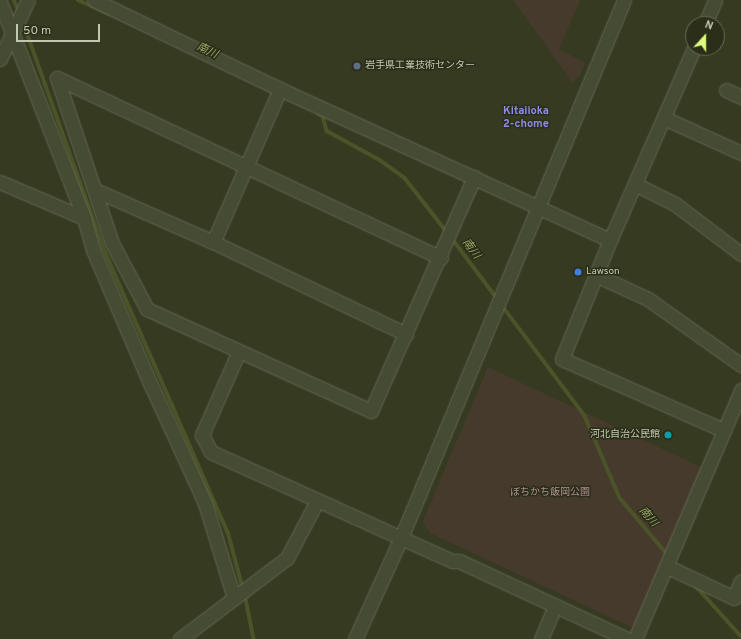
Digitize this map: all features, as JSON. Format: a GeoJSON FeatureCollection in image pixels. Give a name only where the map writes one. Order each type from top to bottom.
{"type":"FeatureCollection","features":[{"type":"Feature","properties":{"kind":"street"},"geometry":{"type":"LineString","coordinates":[[0,59],[28,0]]}},
{"type":"Feature","properties":{"kind":"street"},"geometry":{"type":"LineString","coordinates":[[94,0],[280,89],[610,240]]}},
{"type":"Feature","properties":{"kind":"street"},"geometry":{"type":"LineString","coordinates":[[355,639],[401,538],[540,209],[624,0]]}},
{"type":"Feature","properties":{"kind":"street"},"geometry":{"type":"LineString","coordinates":[[708,16],[715,0]]}},
{"type":"Feature","properties":{"kind":"street"},"geometry":{"type":"LineString","coordinates":[[0,2],[84,218],[93,250],[205,503],[234,598]]}},
{"type":"Feature","properties":{"kind":"street"},"geometry":{"type":"LineString","coordinates":[[691,56],[610,240],[562,359],[723,430]]}},
{"type":"Feature","properties":{"kind":"street"},"geometry":{"type":"LineString","coordinates":[[441,258],[57,78],[112,243],[147,309],[371,411],[441,258],[474,178]]}},
{"type":"Feature","properties":{"kind":"street"},"geometry":{"type":"LineString","coordinates":[[213,242],[245,165],[280,89]]}},
{"type":"Feature","properties":{"kind":"street"},"geometry":{"type":"LineString","coordinates":[[726,90],[741,97]]}},
{"type":"Feature","properties":{"kind":"street"},"geometry":{"type":"LineString","coordinates":[[664,118],[741,153]]}},
{"type":"Feature","properties":{"kind":"street"},"geometry":{"type":"LineString","coordinates":[[0,182],[84,218]]}},
{"type":"Feature","properties":{"kind":"street"},"geometry":{"type":"LineString","coordinates":[[635,184],[675,204],[741,254]]}},
{"type":"Feature","properties":{"kind":"street"},"geometry":{"type":"LineString","coordinates":[[95,190],[213,242],[406,334]]}},
{"type":"Feature","properties":{"kind":"street"},"geometry":{"type":"LineString","coordinates":[[596,275],[648,299],[741,365]]}},
{"type":"Feature","properties":{"kind":"street"},"geometry":{"type":"LineString","coordinates":[[239,351],[202,435],[211,452],[452,561],[459,561],[627,639]]}},
{"type":"Feature","properties":{"kind":"street"},"geometry":{"type":"LineString","coordinates":[[635,639],[741,390]]}},
{"type":"Feature","properties":{"kind":"street"},"geometry":{"type":"LineString","coordinates":[[180,639],[287,558],[317,501]]}},
{"type":"Feature","properties":{"kind":"street"},"geometry":{"type":"LineString","coordinates":[[666,566],[734,598],[741,581]]}},
{"type":"Feature","properties":{"kind":"street"},"geometry":{"type":"LineString","coordinates":[[541,639],[555,606]]}},
{"type":"Feature","properties":{"kind":"green space"},"geometry":{"type":"Polygon","coordinates":[[[513,0],[580,0],[559,49],[585,63],[580,75],[573,83],[513,0]]]}},
{"type":"Feature","properties":{"kind":"green space","name":"ぼちかち飯岡公園"},"geometry":{"type":"Polygon","coordinates":[[[488,367],[703,468],[636,626],[631,627],[430,533],[423,521],[488,367]]]}},
{"type":"Feature","properties":{"kind":"waterway"},"geometry":{"type":"LineString","coordinates":[[14,0],[19,11]]}},
{"type":"Feature","properties":{"kind":"waterway","name":"南川"},"geometry":{"type":"LineString","coordinates":[[78,0],[109,14]]}},
{"type":"Feature","properties":{"kind":"waterway"},"geometry":{"type":"LineString","coordinates":[[24,24],[105,251],[228,532],[242,584]]}},
{"type":"Feature","properties":{"kind":"waterway","name":"南川"},"geometry":{"type":"LineString","coordinates":[[319,114],[323,116],[327,131],[380,160],[405,178],[447,232]]}},
{"type":"Feature","properties":{"kind":"waterway","name":"南川"},"geometry":{"type":"LineString","coordinates":[[451,237],[496,297]]}},
{"type":"Feature","properties":{"kind":"waterway","name":"南川"},"geometry":{"type":"LineString","coordinates":[[501,304],[585,416],[620,498],[668,555]]}},
{"type":"Feature","properties":{"kind":"waterway","name":"南川"},"geometry":{"type":"LineString","coordinates":[[696,586],[741,636]]}},
{"type":"Feature","properties":{"kind":"waterway"},"geometry":{"type":"LineString","coordinates":[[246,599],[254,639]]}},
{"type":"Feature","properties":{"kind":"place","name":"岩手県工業技術センター"},"geometry":{"type":"Point","coordinates":[357,66]}},
{"type":"Feature","properties":{"kind":"place","name":"Lawson"},"geometry":{"type":"Point","coordinates":[578,272]}},
{"type":"Feature","properties":{"kind":"place","name":"河北自治公民館"},"geometry":{"type":"Point","coordinates":[668,435]}},
{"type":"Feature","properties":{"kind":"district","name":"Kitaiioka 2-chome"},"geometry":{"type":"Point","coordinates":[526,118]}}]}
